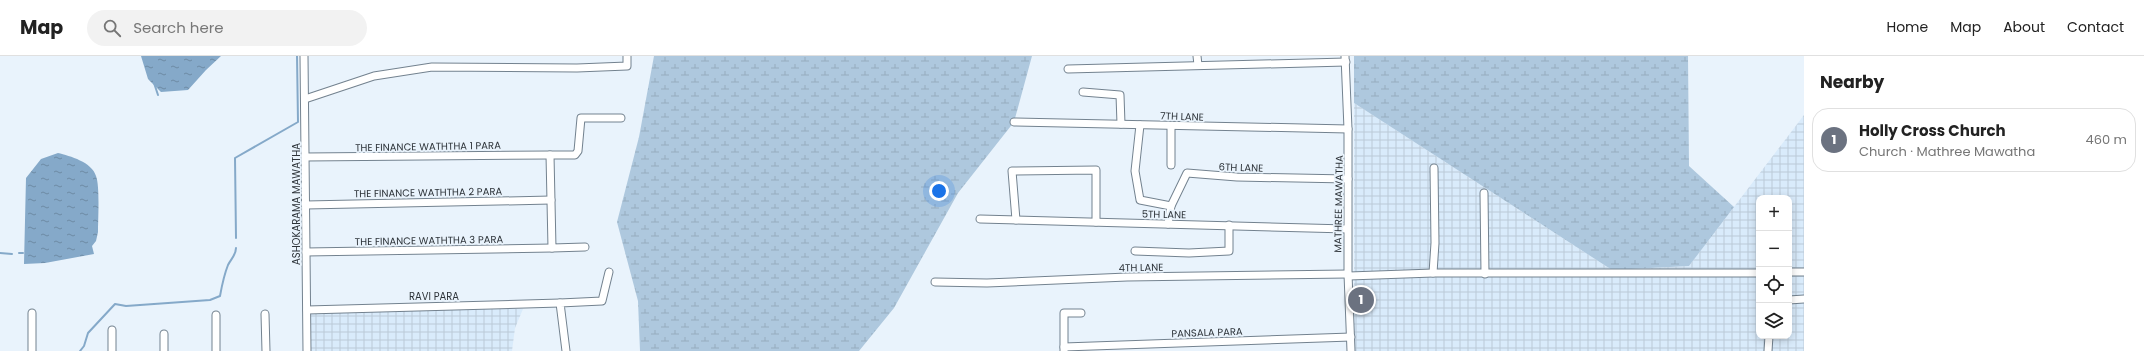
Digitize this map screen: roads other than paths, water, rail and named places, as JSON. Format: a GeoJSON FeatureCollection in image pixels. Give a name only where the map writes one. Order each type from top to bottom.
{"type":"FeatureCollection","features":[{"type":"Feature","properties":{"kind":"street","name":"ASHOKARAMA MAWATHA"},"geometry":{"type":"LineString","coordinates":[[304,56],[307,351]]}},
{"type":"Feature","properties":{"kind":"street"},"geometry":{"type":"LineString","coordinates":[[305,99],[374,76],[432,67],[569,68],[627,66],[627,56]]}},
{"type":"Feature","properties":{"kind":"street"},"geometry":{"type":"LineString","coordinates":[[1197,56],[1198,65]]}},
{"type":"Feature","properties":{"kind":"street"},"geometry":{"type":"LineString","coordinates":[[1068,69],[1346,59]]}},
{"type":"Feature","properties":{"kind":"street","name":"MATHREE MAWATHA"},"geometry":{"type":"LineString","coordinates":[[1346,59],[1348,129],[1347,229],[1351,351]]}},
{"type":"Feature","properties":{"kind":"street"},"geometry":{"type":"LineString","coordinates":[[1083,92],[1120,94],[1121,124]]}},
{"type":"Feature","properties":{"kind":"street","name":"THE FINANCE WATHTHA 1 PARA"},"geometry":{"type":"LineString","coordinates":[[306,157],[575,154],[578,151],[581,118],[620,118]]}},
{"type":"Feature","properties":{"kind":"street","name":"7TH LANE"},"geometry":{"type":"LineString","coordinates":[[1014,122],[1348,129]]}},
{"type":"Feature","properties":{"kind":"street"},"geometry":{"type":"LineString","coordinates":[[1140,125],[1135,171],[1140,200],[1171,206]]}},
{"type":"Feature","properties":{"kind":"street"},"geometry":{"type":"LineString","coordinates":[[1171,126],[1171,165]]}},
{"type":"Feature","properties":{"kind":"street"},"geometry":{"type":"LineString","coordinates":[[550,154],[552,248]]}},
{"type":"Feature","properties":{"kind":"street"},"geometry":{"type":"LineString","coordinates":[[1433,273],[1435,243],[1434,168]]}},
{"type":"Feature","properties":{"kind":"street"},"geometry":{"type":"LineString","coordinates":[[1016,220],[1012,171],[1096,170],[1096,222]]}},
{"type":"Feature","properties":{"kind":"street","name":"6TH LANE"},"geometry":{"type":"LineString","coordinates":[[1168,224],[1171,206],[1187,173],[1238,178],[1348,179]]}},
{"type":"Feature","properties":{"kind":"street"},"geometry":{"type":"LineString","coordinates":[[1484,194],[1485,274]]}},
{"type":"Feature","properties":{"kind":"street","name":"THE FINANCE WATHTHA 2 PARA"},"geometry":{"type":"LineString","coordinates":[[306,205],[551,200]]}},
{"type":"Feature","properties":{"kind":"street","name":"5TH LANE"},"geometry":{"type":"LineString","coordinates":[[980,219],[1347,229]]}},
{"type":"Feature","properties":{"kind":"street"},"geometry":{"type":"LineString","coordinates":[[1135,251],[1175,253],[1229,252],[1229,226]]}},
{"type":"Feature","properties":{"kind":"street","name":"THE FINANCE WATHTHA 3 PARA"},"geometry":{"type":"LineString","coordinates":[[306,252],[585,247]]}},
{"type":"Feature","properties":{"kind":"street","name":"RAVI PARA"},"geometry":{"type":"LineString","coordinates":[[307,310],[602,301],[609,272]]}},
{"type":"Feature","properties":{"kind":"street"},"geometry":{"type":"LineString","coordinates":[[1792,272],[1804,272]]}},
{"type":"Feature","properties":{"kind":"street","name":"4TH LANE"},"geometry":{"type":"LineString","coordinates":[[935,282],[987,283],[1127,277],[1433,273],[1756,273]]}},
{"type":"Feature","properties":{"kind":"street"},"geometry":{"type":"LineString","coordinates":[[1792,300],[1804,299]]}},
{"type":"Feature","properties":{"kind":"street"},"geometry":{"type":"LineString","coordinates":[[560,303],[566,351]]}},
{"type":"Feature","properties":{"kind":"street"},"geometry":{"type":"LineString","coordinates":[[1064,349],[1064,313],[1081,313]]}},
{"type":"Feature","properties":{"kind":"street"},"geometry":{"type":"LineString","coordinates":[[32,314],[32,351]]}},
{"type":"Feature","properties":{"kind":"street"},"geometry":{"type":"LineString","coordinates":[[265,314],[266,351]]}},
{"type":"Feature","properties":{"kind":"street"},"geometry":{"type":"LineString","coordinates":[[216,315],[216,351]]}},
{"type":"Feature","properties":{"kind":"street"},"geometry":{"type":"LineString","coordinates":[[112,330],[112,351]]}},
{"type":"Feature","properties":{"kind":"street"},"geometry":{"type":"LineString","coordinates":[[164,334],[164,351]]}},
{"type":"Feature","properties":{"kind":"street","name":"PANSALA PARA"},"geometry":{"type":"LineString","coordinates":[[1064,349],[1351,337]]}},
{"type":"Feature","properties":{"kind":"street"},"geometry":{"type":"LineString","coordinates":[[1768,351],[1770,339]]}},
{"type":"Feature","properties":{"kind":"water"},"geometry":{"type":"Polygon","coordinates":[[[141,56],[221,56],[188,90],[161,92],[148,79],[141,56]]]}},
{"type":"Feature","properties":{"kind":"water"},"geometry":{"type":"Polygon","coordinates":[[[58,153],[85,163],[94,171],[96,176],[98,195],[98,232],[96,241],[92,246],[94,254],[45,263],[24,264],[26,178],[41,159],[58,153]]]}},
{"type":"Feature","properties":{"kind":"waterway"},"geometry":{"type":"LineString","coordinates":[[236,238],[235,158],[298,122],[297,56]]}},
{"type":"Feature","properties":{"kind":"waterway"},"geometry":{"type":"LineString","coordinates":[[154,83],[158,95]]}},
{"type":"Feature","properties":{"kind":"waterway"},"geometry":{"type":"LineString","coordinates":[[80,351],[84,346],[88,333],[115,304],[126,306],[210,300],[220,296],[223,280],[236,248]]}},
{"type":"Feature","properties":{"kind":"waterway"},"geometry":{"type":"LineString","coordinates":[[0,253],[12,254]]}},
{"type":"Feature","properties":{"kind":"place","name":"Holly Cross Church"},"geometry":{"type":"Point","coordinates":[1361,300]}}]}
